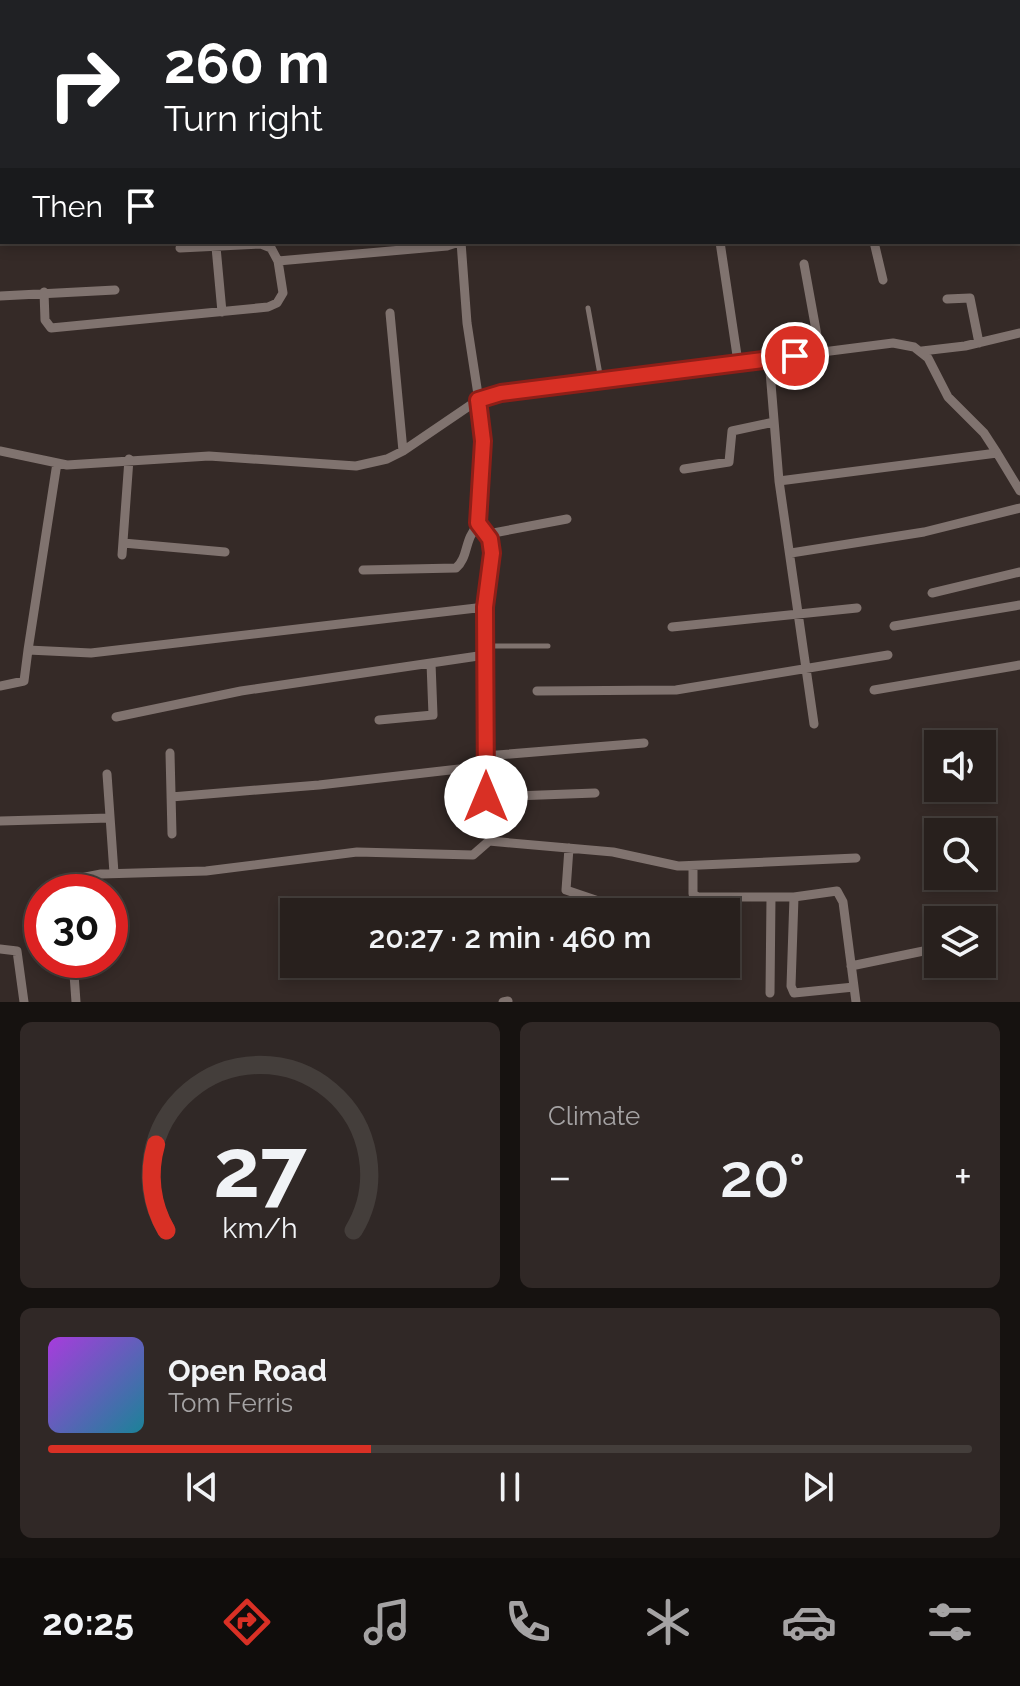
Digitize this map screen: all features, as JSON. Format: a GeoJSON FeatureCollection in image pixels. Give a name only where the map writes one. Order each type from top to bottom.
{"type":"FeatureCollection","features":[{"type":"Feature","properties":{"kind":"street"},"geometry":{"type":"LineString","coordinates":[[278,261],[454,244]]}},
{"type":"Feature","properties":{"kind":"street"},"geometry":{"type":"LineString","coordinates":[[363,570],[456,568],[463,561],[468,537],[478,526],[483,441],[460,244]]}},
{"type":"Feature","properties":{"kind":"street"},"geometry":{"type":"LineString","coordinates":[[722,244],[738,362]]}},
{"type":"Feature","properties":{"kind":"street"},"geometry":{"type":"LineString","coordinates":[[874,244],[883,280]]}},
{"type":"Feature","properties":{"kind":"street"},"geometry":{"type":"LineString","coordinates":[[44,292],[45,320],[51,328],[222,312],[277,303],[283,293],[278,261],[267,245],[180,248]]}},
{"type":"Feature","properties":{"kind":"street"},"geometry":{"type":"LineString","coordinates":[[216,247],[222,312]]}},
{"type":"Feature","properties":{"kind":"street"},"geometry":{"type":"LineString","coordinates":[[804,264],[820,352]]}},
{"type":"Feature","properties":{"kind":"street"},"geometry":{"type":"LineString","coordinates":[[0,296],[115,290]]}},
{"type":"Feature","properties":{"kind":"street"},"geometry":{"type":"LineString","coordinates":[[947,299],[970,298],[979,343]]}},
{"type":"Feature","properties":{"kind":"street"},"geometry":{"type":"LineString","coordinates":[[390,313],[403,451]]}},
{"type":"Feature","properties":{"kind":"street"},"geometry":{"type":"LineString","coordinates":[[0,451],[78,465],[129,459],[209,456],[356,466],[387,459],[403,451],[478,400],[501,393],[893,343],[922,351],[979,343],[1020,333]]}},
{"type":"Feature","properties":{"kind":"street"},"geometry":{"type":"LineString","coordinates":[[922,351],[948,397],[984,433],[1020,491]]}},
{"type":"Feature","properties":{"kind":"street"},"geometry":{"type":"LineString","coordinates":[[769,359],[779,481],[814,724]]}},
{"type":"Feature","properties":{"kind":"street"},"geometry":{"type":"LineString","coordinates":[[684,469],[729,462],[732,431],[774,422]]}},
{"type":"Feature","properties":{"kind":"street"},"geometry":{"type":"LineString","coordinates":[[779,481],[997,453]]}},
{"type":"Feature","properties":{"kind":"street"},"geometry":{"type":"LineString","coordinates":[[122,555],[129,459]]}},
{"type":"Feature","properties":{"kind":"street"},"geometry":{"type":"LineString","coordinates":[[0,686],[24,681],[57,463]]}},
{"type":"Feature","properties":{"kind":"street"},"geometry":{"type":"LineString","coordinates":[[791,553],[924,532],[1020,508]]}},
{"type":"Feature","properties":{"kind":"street"},"geometry":{"type":"LineString","coordinates":[[488,534],[567,519]]}},
{"type":"Feature","properties":{"kind":"street"},"geometry":{"type":"LineString","coordinates":[[478,526],[488,534],[492,553],[485,607],[486,817]]}},
{"type":"Feature","properties":{"kind":"street"},"geometry":{"type":"LineString","coordinates":[[123,543],[225,552]]}},
{"type":"Feature","properties":{"kind":"street"},"geometry":{"type":"LineString","coordinates":[[932,593],[1020,572]]}},
{"type":"Feature","properties":{"kind":"street"},"geometry":{"type":"LineString","coordinates":[[894,626],[1020,605]]}},
{"type":"Feature","properties":{"kind":"street"},"geometry":{"type":"LineString","coordinates":[[28,650],[91,653],[485,607]]}},
{"type":"Feature","properties":{"kind":"street"},"geometry":{"type":"LineString","coordinates":[[672,627],[857,608]]}},
{"type":"Feature","properties":{"kind":"street"},"geometry":{"type":"LineString","coordinates":[[116,717],[241,691],[431,663],[485,651]]}},
{"type":"Feature","properties":{"kind":"street"},"geometry":{"type":"LineString","coordinates":[[537,691],[668,690],[888,655]]}},
{"type":"Feature","properties":{"kind":"street"},"geometry":{"type":"LineString","coordinates":[[379,720],[433,715],[431,663]]}},
{"type":"Feature","properties":{"kind":"street"},"geometry":{"type":"LineString","coordinates":[[874,690],[1020,665]]}},
{"type":"Feature","properties":{"kind":"street"},"geometry":{"type":"LineString","coordinates":[[171,797],[319,785],[485,761],[644,743]]}},
{"type":"Feature","properties":{"kind":"street"},"geometry":{"type":"LineString","coordinates":[[170,753],[172,834]]}},
{"type":"Feature","properties":{"kind":"street"},"geometry":{"type":"LineString","coordinates":[[107,774],[114,873]]}},
{"type":"Feature","properties":{"kind":"street"},"geometry":{"type":"LineString","coordinates":[[486,797],[595,793]]}},
{"type":"Feature","properties":{"kind":"street"},"geometry":{"type":"LineString","coordinates":[[0,821],[110,818]]}},
{"type":"Feature","properties":{"kind":"street"},"geometry":{"type":"LineString","coordinates":[[108,874],[206,871],[357,852],[473,855],[489,841],[569,848],[693,866],[856,858]]}},
{"type":"Feature","properties":{"kind":"street"},"geometry":{"type":"LineString","coordinates":[[569,848],[566,890],[590,898]]}},
{"type":"Feature","properties":{"kind":"street"},"geometry":{"type":"LineString","coordinates":[[693,866],[695,896],[794,897],[833,890],[841,895],[856,1002]]}},
{"type":"Feature","properties":{"kind":"street"},"geometry":{"type":"LineString","coordinates":[[770,993],[771,897]]}},
{"type":"Feature","properties":{"kind":"street"},"geometry":{"type":"LineString","coordinates":[[794,897],[791,986],[794,993],[854,987]]}},
{"type":"Feature","properties":{"kind":"street"},"geometry":{"type":"LineString","coordinates":[[0,949],[17,951],[24,1002]]}},
{"type":"Feature","properties":{"kind":"street"},"geometry":{"type":"LineString","coordinates":[[851,966],[924,951]]}},
{"type":"Feature","properties":{"kind":"street"},"geometry":{"type":"LineString","coordinates":[[74,978],[76,1002]]}},
{"type":"Feature","properties":{"kind":"lane"},"geometry":{"type":"LineString","coordinates":[[588,308],[601,380]]}},
{"type":"Feature","properties":{"kind":"lane"},"geometry":{"type":"LineString","coordinates":[[485,651],[548,646]]}},
{"type":"Feature","properties":{"kind":"route"},"geometry":{"type":"LineString","coordinates":[[486,797],[485,607],[492,553],[488,534],[478,526],[483,441],[478,400],[501,393],[795,356]]}}]}
